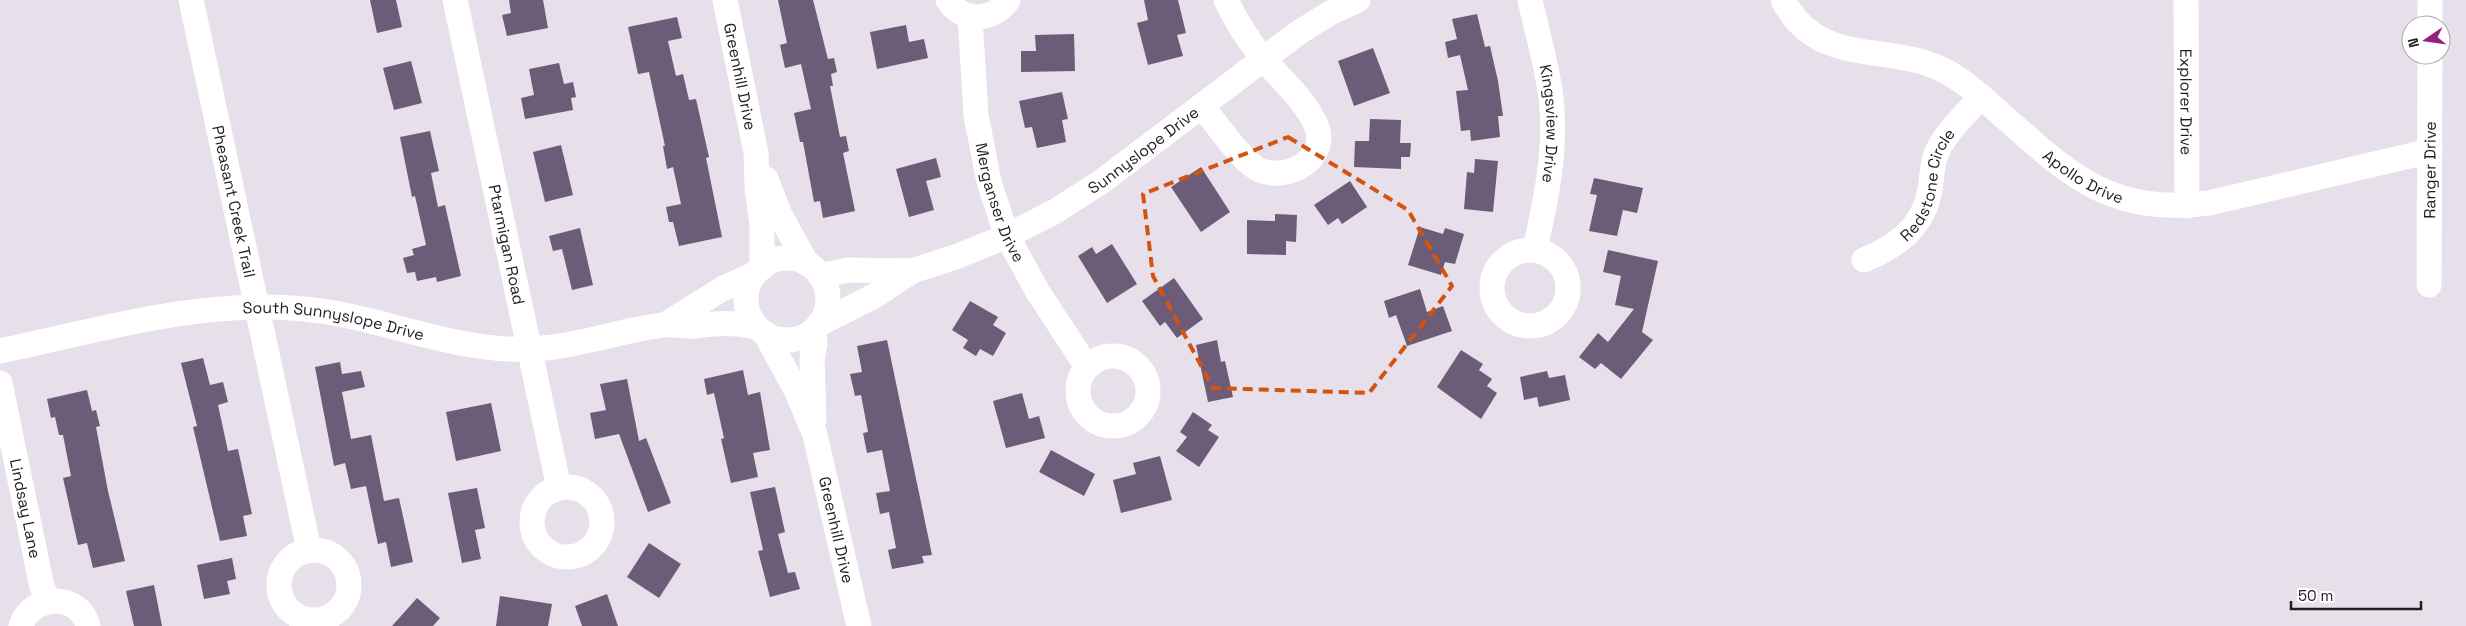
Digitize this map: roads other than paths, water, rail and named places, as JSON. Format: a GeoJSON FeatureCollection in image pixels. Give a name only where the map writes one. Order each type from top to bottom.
{"type":"FeatureCollection","features":[{"type":"Feature","properties":{"kind":"street","name":"Pheasant Creek Trail"},"geometry":{"type":"LineString","coordinates":[[191,0],[309,550]]}},
{"type":"Feature","properties":{"kind":"street","name":"Ptarmigan Road"},"geometry":{"type":"LineString","coordinates":[[456,0],[559,488]]}},
{"type":"Feature","properties":{"kind":"street","name":"Greenhill Drive"},"geometry":{"type":"LineString","coordinates":[[725,0],[756,153],[780,215],[814,270]]}},
{"type":"Feature","properties":{"kind":"street"},"geometry":{"type":"LineString","coordinates":[[948,0],[960,12],[970,17],[994,14],[1008,0]]}},
{"type":"Feature","properties":{"kind":"street"},"geometry":{"type":"LineString","coordinates":[[1202,106],[1247,160],[1260,170],[1285,171],[1312,160],[1319,147],[1317,127],[1305,105],[1263,59],[1240,29],[1226,0]]}},
{"type":"Feature","properties":{"kind":"street","name":"Sunnyslope Drive"},"geometry":{"type":"LineString","coordinates":[[817,327],[876,295],[912,271],[958,256],[1007,236],[1054,212],[1101,182],[1298,33],[1330,13],[1358,0]]}},
{"type":"Feature","properties":{"kind":"street","name":"Kingsview Drive"},"geometry":{"type":"LineString","coordinates":[[1530,0],[1551,98],[1552,148],[1543,214],[1535,249]]}},
{"type":"Feature","properties":{"kind":"street","name":"Apollo Drive"},"geometry":{"type":"LineString","coordinates":[[1783,0],[1802,24],[1820,38],[1842,48],[1915,59],[1940,68],[1963,82],[2057,164],[2096,188],[2125,199],[2155,205],[2187,206],[2209,203],[2430,152]]}},
{"type":"Feature","properties":{"kind":"street","name":"Explorer Drive"},"geometry":{"type":"LineString","coordinates":[[2186,0],[2187,206]]}},
{"type":"Feature","properties":{"kind":"street"},"geometry":{"type":"LineString","coordinates":[[2430,0],[2430,15]]}},
{"type":"Feature","properties":{"kind":"street","name":"Merganser Drive"},"geometry":{"type":"LineString","coordinates":[[970,17],[976,115],[989,182],[1007,236],[1038,292],[1087,367]]}},
{"type":"Feature","properties":{"kind":"street","name":"Ranger Drive"},"geometry":{"type":"LineString","coordinates":[[2429,284],[2430,65]]}},
{"type":"Feature","properties":{"kind":"street","name":"Redstone Circle"},"geometry":{"type":"LineString","coordinates":[[1864,260],[1886,251],[1913,229],[1924,212],[1930,194],[1935,157],[1944,140],[1981,97]]}},
{"type":"Feature","properties":{"kind":"street","name":"Greenhill Drive"},"geometry":{"type":"LineString","coordinates":[[756,153],[757,188],[762,224],[758,271]]}},
{"type":"Feature","properties":{"kind":"street"},"geometry":{"type":"LineString","coordinates":[[785,259],[798,260],[814,270],[827,291],[828,302],[825,314],[817,327],[805,336],[790,340],[774,338],[761,330],[747,306],[747,294],[758,271],[772,261],[785,259]]}},
{"type":"Feature","properties":{"kind":"street","name":"Sunnyslope Drive"},"geometry":{"type":"LineString","coordinates":[[814,270],[912,271]]}},
{"type":"Feature","properties":{"kind":"street","name":"South Sunnyslope Drive"},"geometry":{"type":"LineString","coordinates":[[666,324],[722,289],[758,271]]}},
{"type":"Feature","properties":{"kind":"street","name":"South Sunnyslope Drive"},"geometry":{"type":"LineString","coordinates":[[0,351],[169,315],[257,305],[306,309],[353,317],[475,345],[531,349],[568,345],[666,324],[688,326],[716,323],[741,324],[761,330]]}},
{"type":"Feature","properties":{"kind":"street","name":"Greenhill Drive"},"geometry":{"type":"LineString","coordinates":[[815,435],[812,359],[817,327]]}},
{"type":"Feature","properties":{"kind":"street","name":"Greenhill Drive"},"geometry":{"type":"LineString","coordinates":[[761,330],[797,392],[815,435],[859,626]]}},
{"type":"Feature","properties":{"kind":"street","name":"Lindsay Lane"},"geometry":{"type":"LineString","coordinates":[[0,383],[42,587],[49,601]]}},
{"type":"Feature","properties":{"kind":"street"},"geometry":{"type":"LineString","coordinates":[[21,626],[29,611],[38,604],[49,601],[61,601],[72,605],[80,612],[88,626]]}}]}
